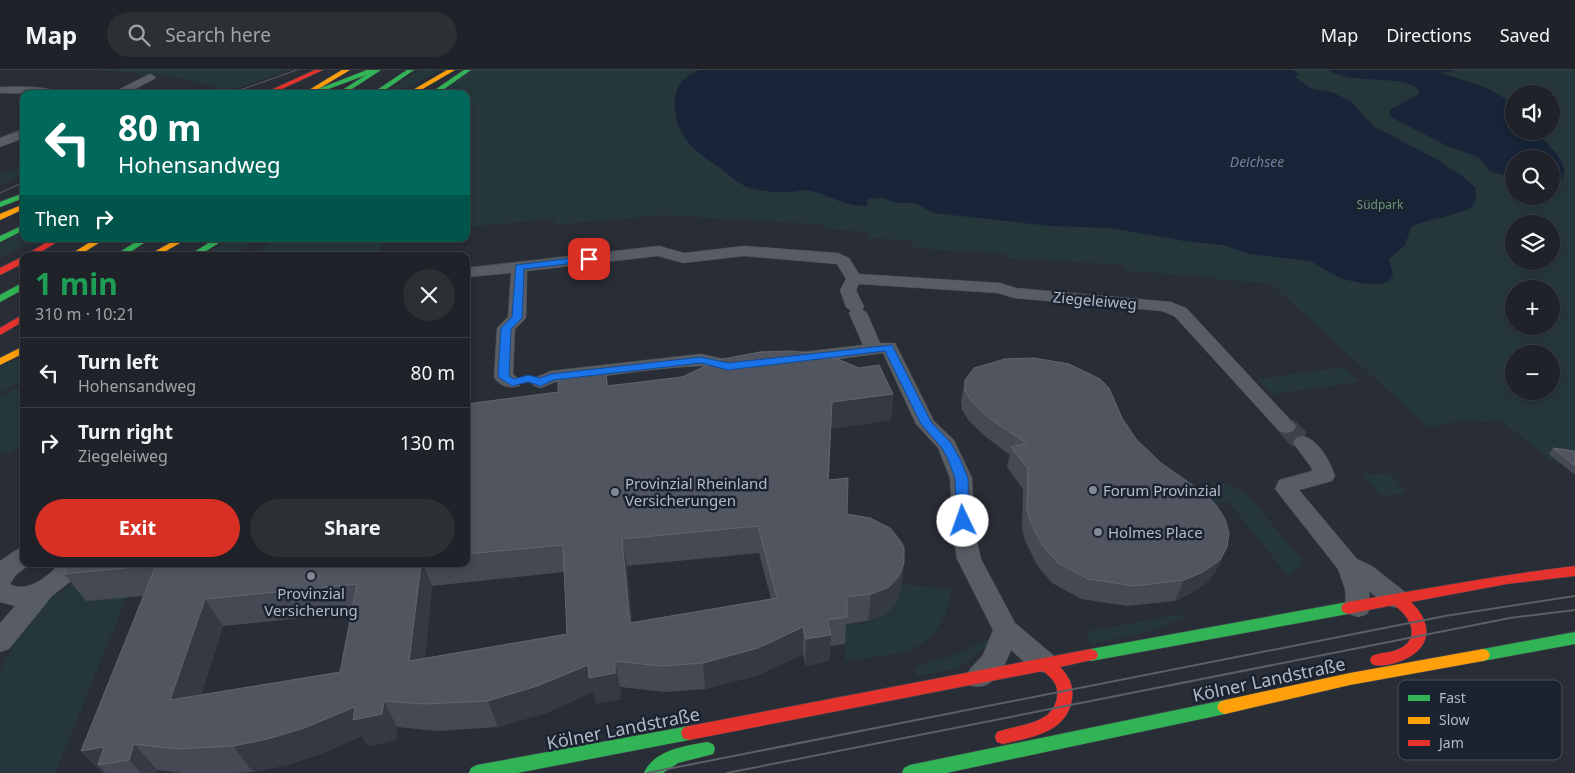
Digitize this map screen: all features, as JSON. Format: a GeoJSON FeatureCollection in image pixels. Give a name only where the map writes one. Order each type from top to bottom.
{"type":"FeatureCollection","features":[{"type":"Feature","properties":{"kind":"main road"},"geometry":{"type":"LineString","coordinates":[[274,90],[320,70]]}},
{"type":"Feature","properties":{"kind":"main road"},"geometry":{"type":"LineString","coordinates":[[314,90],[347,70]]}},
{"type":"Feature","properties":{"kind":"main road"},"geometry":{"type":"LineString","coordinates":[[318,90],[373,70]]}},
{"type":"Feature","properties":{"kind":"main road"},"geometry":{"type":"LineString","coordinates":[[346,90],[378,70]]}},
{"type":"Feature","properties":{"kind":"main road"},"geometry":{"type":"LineString","coordinates":[[380,90],[411,70]]}},
{"type":"Feature","properties":{"kind":"main road"},"geometry":{"type":"LineString","coordinates":[[416,90],[452,70]]}},
{"type":"Feature","properties":{"kind":"main road"},"geometry":{"type":"LineString","coordinates":[[438,90],[468,70]]}},
{"type":"Feature","properties":{"kind":"main road"},"geometry":{"type":"LineString","coordinates":[[0,205],[20,197]]}},
{"type":"Feature","properties":{"kind":"main road"},"geometry":{"type":"LineString","coordinates":[[0,217],[20,208]]}},
{"type":"Feature","properties":{"kind":"main road"},"geometry":{"type":"LineString","coordinates":[[0,239],[20,229]]}},
{"type":"Feature","properties":{"kind":"main road"},"geometry":{"type":"LineString","coordinates":[[35,252],[53,242]]}},
{"type":"Feature","properties":{"kind":"main road"},"geometry":{"type":"LineString","coordinates":[[79,252],[96,242]]}},
{"type":"Feature","properties":{"kind":"main road"},"geometry":{"type":"LineString","coordinates":[[125,252],[141,242]]}},
{"type":"Feature","properties":{"kind":"main road"},"geometry":{"type":"LineString","coordinates":[[159,252],[177,242]]}},
{"type":"Feature","properties":{"kind":"main road"},"geometry":{"type":"LineString","coordinates":[[199,252],[216,242]]}},
{"type":"Feature","properties":{"kind":"main road"},"geometry":{"type":"LineString","coordinates":[[0,272],[20,261]]}},
{"type":"Feature","properties":{"kind":"main road"},"geometry":{"type":"LineString","coordinates":[[0,300],[20,288]]}},
{"type":"Feature","properties":{"kind":"main road"},"geometry":{"type":"LineString","coordinates":[[0,333],[20,320]]}},
{"type":"Feature","properties":{"kind":"main road"},"geometry":{"type":"LineString","coordinates":[[0,333],[20,324]]}},
{"type":"Feature","properties":{"kind":"main road"},"geometry":{"type":"LineString","coordinates":[[0,362],[20,351]]}},
{"type":"Feature","properties":{"kind":"main road","name":"Kölner Landstraße"},"geometry":{"type":"LineString","coordinates":[[477,773],[775,717],[1044,663],[1507,579],[1575,572]]}},
{"type":"Feature","properties":{"kind":"main road"},"geometry":{"type":"LineString","coordinates":[[1368,662],[1392,657],[1415,646],[1419,636],[1416,616],[1406,604],[1396,599]]}},
{"type":"Feature","properties":{"kind":"main road","name":"Kölner Landstraße"},"geometry":{"type":"LineString","coordinates":[[910,773],[1200,713],[1350,679],[1575,638]]}},
{"type":"Feature","properties":{"kind":"main road"},"geometry":{"type":"LineString","coordinates":[[989,740],[1024,732],[1054,720],[1061,714],[1064,707],[1065,691],[1063,682],[1059,674],[1044,663]]}},
{"type":"Feature","properties":{"kind":"main road"},"geometry":{"type":"LineString","coordinates":[[1350,679],[1352,666]]}},
{"type":"Feature","properties":{"kind":"main road"},"geometry":{"type":"LineString","coordinates":[[766,730],[775,717]]}},
{"type":"Feature","properties":{"kind":"main road"},"geometry":{"type":"LineString","coordinates":[[652,773],[660,761],[670,756],[715,747]]}},
{"type":"Feature","properties":{"kind":"main road"},"geometry":{"type":"LineString","coordinates":[[972,760],[977,748]]}},
{"type":"Feature","properties":{"kind":"street"},"geometry":{"type":"LineString","coordinates":[[124,90],[150,77]]}},
{"type":"Feature","properties":{"kind":"street"},"geometry":{"type":"LineString","coordinates":[[0,90],[20,90]]}},
{"type":"Feature","properties":{"kind":"street"},"geometry":{"type":"LineString","coordinates":[[0,143],[20,135]]}},
{"type":"Feature","properties":{"kind":"street"},"geometry":{"type":"LineString","coordinates":[[470,272],[659,251],[683,258],[752,251],[838,258],[843,261],[854,279],[848,290],[857,310],[882,348],[926,424],[947,446],[954,459],[962,478],[964,533],[969,559],[1006,630],[1044,663]]}},
{"type":"Feature","properties":{"kind":"street"},"geometry":{"type":"LineString","coordinates":[[519,267],[517,318],[506,328],[503,377],[508,390],[528,378],[541,382],[551,377],[701,360],[728,366],[757,363]]}},
{"type":"Feature","properties":{"kind":"street","name":"Ziegeleiweg"},"geometry":{"type":"LineString","coordinates":[[854,279],[1000,288],[1014,293],[1174,308],[1184,316],[1286,426]]}},
{"type":"Feature","properties":{"kind":"street"},"geometry":{"type":"LineString","coordinates":[[776,361],[882,348]]}},
{"type":"Feature","properties":{"kind":"street"},"geometry":{"type":"LineString","coordinates":[[535,401],[544,391],[541,382]]}},
{"type":"Feature","properties":{"kind":"street"},"geometry":{"type":"LineString","coordinates":[[1303,444],[1321,465],[1325,473],[1324,476],[1287,486],[1286,489],[1349,565],[1357,589],[1358,606]]}},
{"type":"Feature","properties":{"kind":"street"},"geometry":{"type":"LineString","coordinates":[[0,579],[8,568],[20,559]]}},
{"type":"Feature","properties":{"kind":"street"},"geometry":{"type":"LineString","coordinates":[[1349,565],[1364,573],[1396,599]]}},
{"type":"Feature","properties":{"kind":"street"},"geometry":{"type":"LineString","coordinates":[[0,591],[12,597],[32,594],[43,590],[59,580],[70,567]]}},
{"type":"Feature","properties":{"kind":"street"},"geometry":{"type":"LineString","coordinates":[[0,641],[43,590]]}},
{"type":"Feature","properties":{"kind":"street"},"geometry":{"type":"LineString","coordinates":[[979,677],[993,662],[1006,630]]}},
{"type":"Feature","properties":{"kind":"green space"},"geometry":{"type":"Polygon","coordinates":[[[91,70],[290,70],[234,90],[208,90],[217,86],[163,75],[91,70]]]}},
{"type":"Feature","properties":{"kind":"green space"},"geometry":{"type":"Polygon","coordinates":[[[419,70],[440,70],[403,90],[389,90],[419,70]]]}},
{"type":"Feature","properties":{"kind":"green space","name":"Südpark"},"geometry":{"type":"Polygon","coordinates":[[[472,70],[1575,70],[1575,456],[1565,465],[1554,463],[1499,419],[1490,422],[1463,421],[1428,427],[1270,283],[1215,280],[1213,277],[1125,271],[1123,265],[1008,258],[1007,254],[913,248],[913,241],[868,238],[868,232],[825,229],[825,225],[663,215],[554,225],[553,219],[470,227],[470,90],[442,90],[472,70]]]}},
{"type":"Feature","properties":{"kind":"green space"},"geometry":{"type":"Polygon","coordinates":[[[20,166],[20,177],[0,185],[0,175],[20,166]]]}},
{"type":"Feature","properties":{"kind":"green space"},"geometry":{"type":"Polygon","coordinates":[[[20,233],[20,242],[29,242],[0,258],[0,244],[20,233]]]}},
{"type":"Feature","properties":{"kind":"green space"},"geometry":{"type":"Polygon","coordinates":[[[225,242],[252,242],[238,252],[208,252],[225,242]]]}},
{"type":"Feature","properties":{"kind":"green space"},"geometry":{"type":"Polygon","coordinates":[[[273,242],[382,242],[379,252],[255,252],[273,242]]]}},
{"type":"Feature","properties":{"kind":"green space"},"geometry":{"type":"Polygon","coordinates":[[[20,357],[20,382],[0,393],[0,367],[20,357]]]}},
{"type":"Feature","properties":{"kind":"green space"},"geometry":{"type":"Polygon","coordinates":[[[1344,367],[1359,382],[1272,394],[1257,379],[1344,367]]]}},
{"type":"Feature","properties":{"kind":"green space"},"geometry":{"type":"Polygon","coordinates":[[[20,385],[20,450],[0,453],[0,397],[20,385]]]}},
{"type":"Feature","properties":{"kind":"green space"},"geometry":{"type":"Polygon","coordinates":[[[1390,473],[1407,493],[1381,496],[1362,475],[1390,473]]]}},
{"type":"Feature","properties":{"kind":"green space"},"geometry":{"type":"Polygon","coordinates":[[[1222,483],[1245,492],[1302,560],[1301,566],[1289,577],[1228,502],[1211,505],[1206,498],[1208,490],[1201,486],[1222,483]]]}},
{"type":"Feature","properties":{"kind":"green space"},"geometry":{"type":"Polygon","coordinates":[[[74,583],[127,597],[55,773],[0,773],[0,671],[26,620],[45,601],[74,583]]]}},
{"type":"Feature","properties":{"kind":"green space"},"geometry":{"type":"Polygon","coordinates":[[[901,584],[951,589],[947,608],[940,625],[927,640],[910,650],[845,661],[845,618],[863,623],[881,617],[895,602],[901,584]]]}},
{"type":"Feature","properties":{"kind":"green space"},"geometry":{"type":"Polygon","coordinates":[[[1181,614],[1183,617],[1156,630],[1092,644],[1085,632],[1181,614]]]}},
{"type":"Feature","properties":{"kind":"green space"},"geometry":{"type":"Polygon","coordinates":[[[990,638],[991,641],[959,668],[917,676],[914,667],[955,655],[990,638]]]}},
{"type":"Feature","properties":{"kind":"water","name":"Deichsee"},"geometry":{"type":"Polygon","coordinates":[[[700,70],[1293,70],[1299,74],[1295,77],[1310,88],[1331,92],[1351,101],[1373,126],[1440,161],[1462,176],[1476,188],[1475,200],[1470,208],[1464,211],[1411,227],[1405,245],[1389,259],[1393,275],[1390,280],[1383,284],[1366,284],[1342,279],[1310,261],[1249,254],[1223,245],[1184,241],[1111,228],[1051,226],[933,213],[916,203],[896,203],[883,198],[869,199],[867,201],[868,205],[860,206],[807,190],[772,192],[757,190],[741,184],[696,150],[689,143],[678,124],[675,113],[675,100],[679,85],[690,75],[700,70]]]}},
{"type":"Feature","properties":{"kind":"water"},"geometry":{"type":"Polygon","coordinates":[[[1328,70],[1457,70],[1441,73],[1487,88],[1505,99],[1505,140],[1544,140],[1554,150],[1505,150],[1505,175],[1490,171],[1478,157],[1447,146],[1391,117],[1389,112],[1391,109],[1419,94],[1419,90],[1401,82],[1339,75],[1328,70]]]}},
{"type":"Feature","properties":{"kind":"water"},"geometry":{"type":"Polygon","coordinates":[[[1560,159],[1564,168],[1564,175],[1560,181],[1560,159]]]}},
{"type":"Feature","properties":{"kind":"building","name":"Provinzial Versicherung"},"geometry":{"type":"Polygon","coordinates":[[[791,351],[811,353],[840,360],[859,368],[879,365],[893,394],[832,402],[828,480],[848,478],[847,514],[870,518],[890,528],[904,547],[904,563],[899,576],[889,587],[871,594],[847,597],[847,617],[827,620],[831,635],[806,639],[803,627],[758,648],[703,663],[661,666],[615,661],[615,673],[589,678],[588,665],[537,686],[488,701],[424,704],[384,701],[382,714],[353,720],[355,707],[304,728],[268,739],[233,746],[177,749],[134,744],[129,760],[98,765],[104,747],[81,751],[155,567],[421,567],[409,661],[567,634],[563,545],[470,554],[470,403],[558,392],[558,374],[606,370],[607,386],[682,377],[718,360],[760,352],[791,351]],[[758,526],[622,539],[630,623],[777,598],[758,526]],[[357,584],[205,599],[170,700],[340,672],[357,584]]]}},
{"type":"Feature","properties":{"kind":"building","name":"Forum Provinzial"},"geometry":{"type":"Polygon","coordinates":[[[1034,358],[1069,364],[1100,379],[1109,388],[1122,418],[1136,439],[1161,463],[1204,493],[1216,505],[1225,519],[1229,533],[1227,547],[1220,560],[1203,572],[1184,580],[1135,586],[1088,579],[1058,563],[1042,545],[1030,521],[1027,509],[1028,469],[1011,447],[1026,443],[989,418],[972,402],[965,391],[965,380],[974,368],[1005,359],[1034,358]]]}},
{"type":"Feature","properties":{"kind":"building"},"geometry":{"type":"Polygon","coordinates":[[[1553,448],[1575,451],[1575,466],[1553,448]]]}},
{"type":"Feature","properties":{"kind":"building","name":"Provinzial Versicherung"},"geometry":{"type":"Polygon","coordinates":[[[68,567],[136,567],[64,574],[68,567]]]}},
{"type":"Feature","properties":{"kind":"tunnel"},"geometry":{"type":"LineString","coordinates":[[1286,426],[1303,443]]}},
{"type":"Feature","properties":{"kind":"tram line"},"geometry":{"type":"LineString","coordinates":[[240,90],[297,70]]}},
{"type":"Feature","properties":{"kind":"tram line"},"geometry":{"type":"LineString","coordinates":[[0,193],[20,184]]}},
{"type":"Feature","properties":{"kind":"tram line"},"geometry":{"type":"LineString","coordinates":[[647,773],[1445,616],[1575,596]]}},
{"type":"Feature","properties":{"kind":"tram line"},"geometry":{"type":"LineString","coordinates":[[727,773],[1510,618],[1575,610]]}},
{"type":"Feature","properties":{"kind":"traffic: fast"},"geometry":{"type":"LineString","coordinates":[[319,90],[373,70]]}},
{"type":"Feature","properties":{"kind":"traffic: fast"},"geometry":{"type":"LineString","coordinates":[[346,90],[378,70]]}},
{"type":"Feature","properties":{"kind":"traffic: fast"},"geometry":{"type":"LineString","coordinates":[[380,90],[411,70]]}},
{"type":"Feature","properties":{"kind":"traffic: fast"},"geometry":{"type":"LineString","coordinates":[[438,90],[468,70]]}},
{"type":"Feature","properties":{"kind":"traffic: fast"},"geometry":{"type":"LineString","coordinates":[[0,205],[20,197]]}},
{"type":"Feature","properties":{"kind":"traffic: fast"},"geometry":{"type":"LineString","coordinates":[[0,239],[20,229]]}},
{"type":"Feature","properties":{"kind":"traffic: fast"},"geometry":{"type":"LineString","coordinates":[[125,252],[141,242]]}},
{"type":"Feature","properties":{"kind":"traffic: fast"},"geometry":{"type":"LineString","coordinates":[[199,252],[216,242]]}},
{"type":"Feature","properties":{"kind":"traffic: fast"},"geometry":{"type":"LineString","coordinates":[[0,299],[20,287]]}},
{"type":"Feature","properties":{"kind":"traffic: fast"},"geometry":{"type":"LineString","coordinates":[[1091,655],[1348,608]]}},
{"type":"Feature","properties":{"kind":"traffic: fast"},"geometry":{"type":"LineString","coordinates":[[1483,655],[1575,638]]}},
{"type":"Feature","properties":{"kind":"traffic: fast"},"geometry":{"type":"LineString","coordinates":[[910,773],[1225,707]]}},
{"type":"Feature","properties":{"kind":"traffic: fast"},"geometry":{"type":"LineString","coordinates":[[477,773],[689,733]]}},
{"type":"Feature","properties":{"kind":"traffic: fast"},"geometry":{"type":"LineString","coordinates":[[652,773],[663,762],[684,754],[707,749]]}},
{"type":"Feature","properties":{"kind":"traffic: slow"},"geometry":{"type":"LineString","coordinates":[[312,90],[347,70]]}},
{"type":"Feature","properties":{"kind":"traffic: slow"},"geometry":{"type":"LineString","coordinates":[[416,90],[452,70]]}},
{"type":"Feature","properties":{"kind":"traffic: slow"},"geometry":{"type":"LineString","coordinates":[[0,217],[20,208]]}},
{"type":"Feature","properties":{"kind":"traffic: slow"},"geometry":{"type":"LineString","coordinates":[[79,252],[96,242]]}},
{"type":"Feature","properties":{"kind":"traffic: slow"},"geometry":{"type":"LineString","coordinates":[[159,252],[177,242]]}},
{"type":"Feature","properties":{"kind":"traffic: slow"},"geometry":{"type":"LineString","coordinates":[[0,362],[20,351]]}},
{"type":"Feature","properties":{"kind":"traffic: slow"},"geometry":{"type":"LineString","coordinates":[[1225,707],[1350,679],[1483,655]]}},
{"type":"Feature","properties":{"kind":"traffic: jam"},"geometry":{"type":"LineString","coordinates":[[274,90],[320,70]]}},
{"type":"Feature","properties":{"kind":"traffic: jam"},"geometry":{"type":"LineString","coordinates":[[35,252],[53,242]]}},
{"type":"Feature","properties":{"kind":"traffic: jam"},"geometry":{"type":"LineString","coordinates":[[0,272],[20,261]]}},
{"type":"Feature","properties":{"kind":"traffic: jam"},"geometry":{"type":"LineString","coordinates":[[0,332],[20,320]]}},
{"type":"Feature","properties":{"kind":"traffic: jam"},"geometry":{"type":"LineString","coordinates":[[1348,608],[1507,579],[1575,571]]}},
{"type":"Feature","properties":{"kind":"traffic: jam"},"geometry":{"type":"LineString","coordinates":[[1377,660],[1405,653],[1418,640],[1420,633],[1416,620],[1407,607],[1396,599]]}},
{"type":"Feature","properties":{"kind":"traffic: jam"},"geometry":{"type":"LineString","coordinates":[[689,733],[1091,655]]}},
{"type":"Feature","properties":{"kind":"traffic: jam"},"geometry":{"type":"LineString","coordinates":[[1003,737],[1044,726],[1059,714],[1065,694],[1064,684],[1056,672],[1044,663]]}},
{"type":"Feature","properties":{"kind":"place","name":"Forum Provinzial"},"geometry":{"type":"Point","coordinates":[1093,490]}},
{"type":"Feature","properties":{"kind":"place","name":"Provinzial Rheinland Versicherungen"},"geometry":{"type":"Point","coordinates":[615,492]}},
{"type":"Feature","properties":{"kind":"place","name":"Holmes Place"},"geometry":{"type":"Point","coordinates":[1098,532]}},
{"type":"Feature","properties":{"kind":"place","name":"Provinzial Versicherung"},"geometry":{"type":"Point","coordinates":[311,576]}},
{"type":"Feature","properties":{"kind":"route"},"geometry":{"type":"LineString","coordinates":[[589,259],[519,267],[517,318],[506,328],[503,377],[512,382],[528,378],[541,382],[551,377],[701,360],[728,366],[889,347],[926,424],[947,446],[954,459],[962,478],[963,521]]}}]}
